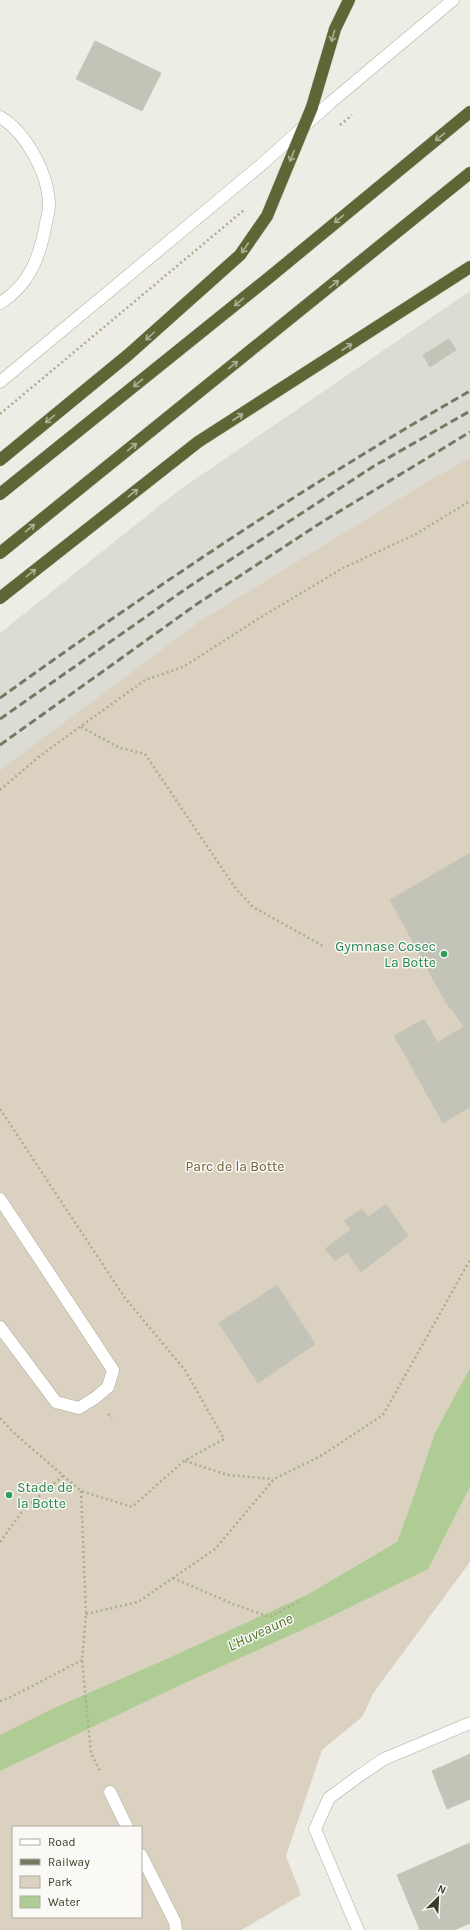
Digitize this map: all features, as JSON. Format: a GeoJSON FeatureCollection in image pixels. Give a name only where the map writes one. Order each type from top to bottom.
{"type":"FeatureCollection","features":[{"type":"Feature","properties":{"kind":"highway"},"geometry":{"type":"LineString","coordinates":[[0,460],[128,355],[240,255],[267,216],[312,107],[335,29],[348,0]]}},
{"type":"Feature","properties":{"kind":"highway"},"geometry":{"type":"LineString","coordinates":[[0,494],[277,271],[470,112]]}},
{"type":"Feature","properties":{"kind":"highway"},"geometry":{"type":"LineString","coordinates":[[0,553],[470,173]]}},
{"type":"Feature","properties":{"kind":"highway"},"geometry":{"type":"LineString","coordinates":[[0,598],[198,442],[470,267]]}},
{"type":"Feature","properties":{"kind":"main road"},"geometry":{"type":"LineString","coordinates":[[0,382],[261,165],[336,98],[453,0]]}},
{"type":"Feature","properties":{"kind":"main road"},"geometry":{"type":"LineString","coordinates":[[0,117],[8,121],[28,146],[42,173],[49,205],[41,249],[30,272],[22,283],[0,303]]}},
{"type":"Feature","properties":{"kind":"main road"},"geometry":{"type":"LineString","coordinates":[[0,1199],[113,1370],[108,1387],[95,1398],[79,1408],[56,1402],[0,1327]]}},
{"type":"Feature","properties":{"kind":"main road"},"geometry":{"type":"LineString","coordinates":[[358,1930],[315,1829],[329,1798],[384,1759],[470,1723]]}},
{"type":"Feature","properties":{"kind":"main road"},"geometry":{"type":"LineString","coordinates":[[110,1792],[127,1826]]}},
{"type":"Feature","properties":{"kind":"main road"},"geometry":{"type":"LineString","coordinates":[[142,1857],[175,1922],[176,1930]]}},
{"type":"Feature","properties":{"kind":"path"},"geometry":{"type":"LineString","coordinates":[[0,790],[41,755],[145,680],[184,667],[258,619],[343,568],[416,534],[470,501]]}},
{"type":"Feature","properties":{"kind":"path"},"geometry":{"type":"LineString","coordinates":[[81,727],[120,748],[144,754],[236,889],[253,907],[325,948]]}},
{"type":"Feature","properties":{"kind":"path"},"geometry":{"type":"LineString","coordinates":[[86,1614],[138,1602],[215,1549],[274,1479],[319,1457],[383,1414],[470,1260]]}},
{"type":"Feature","properties":{"kind":"path"},"geometry":{"type":"LineString","coordinates":[[184,1461],[228,1475],[274,1479]]}},
{"type":"Feature","properties":{"kind":"path"},"geometry":{"type":"LineString","coordinates":[[0,1542],[24,1509],[64,1476]]}},
{"type":"Feature","properties":{"kind":"path"},"geometry":{"type":"LineString","coordinates":[[81,1491],[86,1614],[82,1660],[91,1752]]}},
{"type":"Feature","properties":{"kind":"path"},"geometry":{"type":"LineString","coordinates":[[173,1578],[233,1604],[270,1617],[298,1602]]}},
{"type":"Feature","properties":{"kind":"path"},"geometry":{"type":"LineString","coordinates":[[0,1701],[9,1698],[82,1660]]}},
{"type":"Feature","properties":{"kind":"shaded area"},"geometry":{"type":"Polygon","coordinates":[[[470,291],[470,458],[433,478],[198,622],[0,770],[0,633],[178,491],[470,291]]]}},
{"type":"Feature","properties":{"kind":"green space","name":"Parc de la Botte"},"geometry":{"type":"Polygon","coordinates":[[[470,458],[470,1562],[374,1692],[362,1717],[322,1750],[286,1856],[301,1895],[241,1930],[0,1930],[0,770],[198,622],[433,478],[470,458]]]}},
{"type":"Feature","properties":{"kind":"water","name":"L'Huveaune"},"geometry":{"type":"Polygon","coordinates":[[[470,1368],[470,1487],[428,1569],[326,1619],[174,1688],[0,1771],[0,1735],[52,1709],[307,1595],[397,1542],[435,1433],[470,1368]]]}},
{"type":"Feature","properties":{"kind":"building"},"geometry":{"type":"Polygon","coordinates":[[[95,41],[161,73],[142,111],[76,79],[95,41]]]}},
{"type":"Feature","properties":{"kind":"building"},"geometry":{"type":"Polygon","coordinates":[[[449,339],[456,350],[430,367],[423,355],[449,339]]]}},
{"type":"Feature","properties":{"kind":"building"},"geometry":{"type":"Polygon","coordinates":[[[470,853],[470,1001],[453,1011],[448,1006],[390,900],[470,853]]]}},
{"type":"Feature","properties":{"kind":"building"},"geometry":{"type":"Polygon","coordinates":[[[470,1001],[470,1023],[464,1027],[453,1011],[470,1001]]]}},
{"type":"Feature","properties":{"kind":"building"},"geometry":{"type":"Polygon","coordinates":[[[424,1019],[437,1042],[408,1060],[394,1036],[424,1019]]]}},
{"type":"Feature","properties":{"kind":"building"},"geometry":{"type":"Polygon","coordinates":[[[470,1023],[470,1107],[443,1123],[408,1060],[470,1023]]]}},
{"type":"Feature","properties":{"kind":"building"},"geometry":{"type":"Polygon","coordinates":[[[386,1204],[408,1236],[361,1272],[338,1239],[386,1204]]]}},
{"type":"Feature","properties":{"kind":"building"},"geometry":{"type":"Polygon","coordinates":[[[362,1209],[368,1217],[351,1229],[344,1221],[362,1209]]]}},
{"type":"Feature","properties":{"kind":"building"},"geometry":{"type":"Polygon","coordinates":[[[338,1239],[347,1252],[335,1261],[325,1249],[338,1239]]]}},
{"type":"Feature","properties":{"kind":"building"},"geometry":{"type":"Polygon","coordinates":[[[277,1285],[315,1344],[258,1383],[219,1323],[277,1285]]]}},
{"type":"Feature","properties":{"kind":"building"},"geometry":{"type":"Polygon","coordinates":[[[470,1754],[470,1799],[447,1809],[432,1771],[470,1754]]]}},
{"type":"Feature","properties":{"kind":"building"},"geometry":{"type":"Polygon","coordinates":[[[470,1843],[470,1923],[454,1930],[420,1930],[397,1875],[470,1843]]]}},
{"type":"Feature","properties":{"kind":"railway"},"geometry":{"type":"LineString","coordinates":[[0,698],[231,538],[409,426],[470,391]]}},
{"type":"Feature","properties":{"kind":"railway"},"geometry":{"type":"LineString","coordinates":[[0,719],[187,588],[374,466],[470,411]]}},
{"type":"Feature","properties":{"kind":"railway"},"geometry":{"type":"LineString","coordinates":[[0,745],[197,604],[322,522],[470,432]]}},
{"type":"Feature","properties":{"kind":"place","name":"Gymnase Cosec La Botte"},"geometry":{"type":"Point","coordinates":[444,954]}},
{"type":"Feature","properties":{"kind":"place","name":"Stade de la Botte"},"geometry":{"type":"Point","coordinates":[9,1495]}}]}
